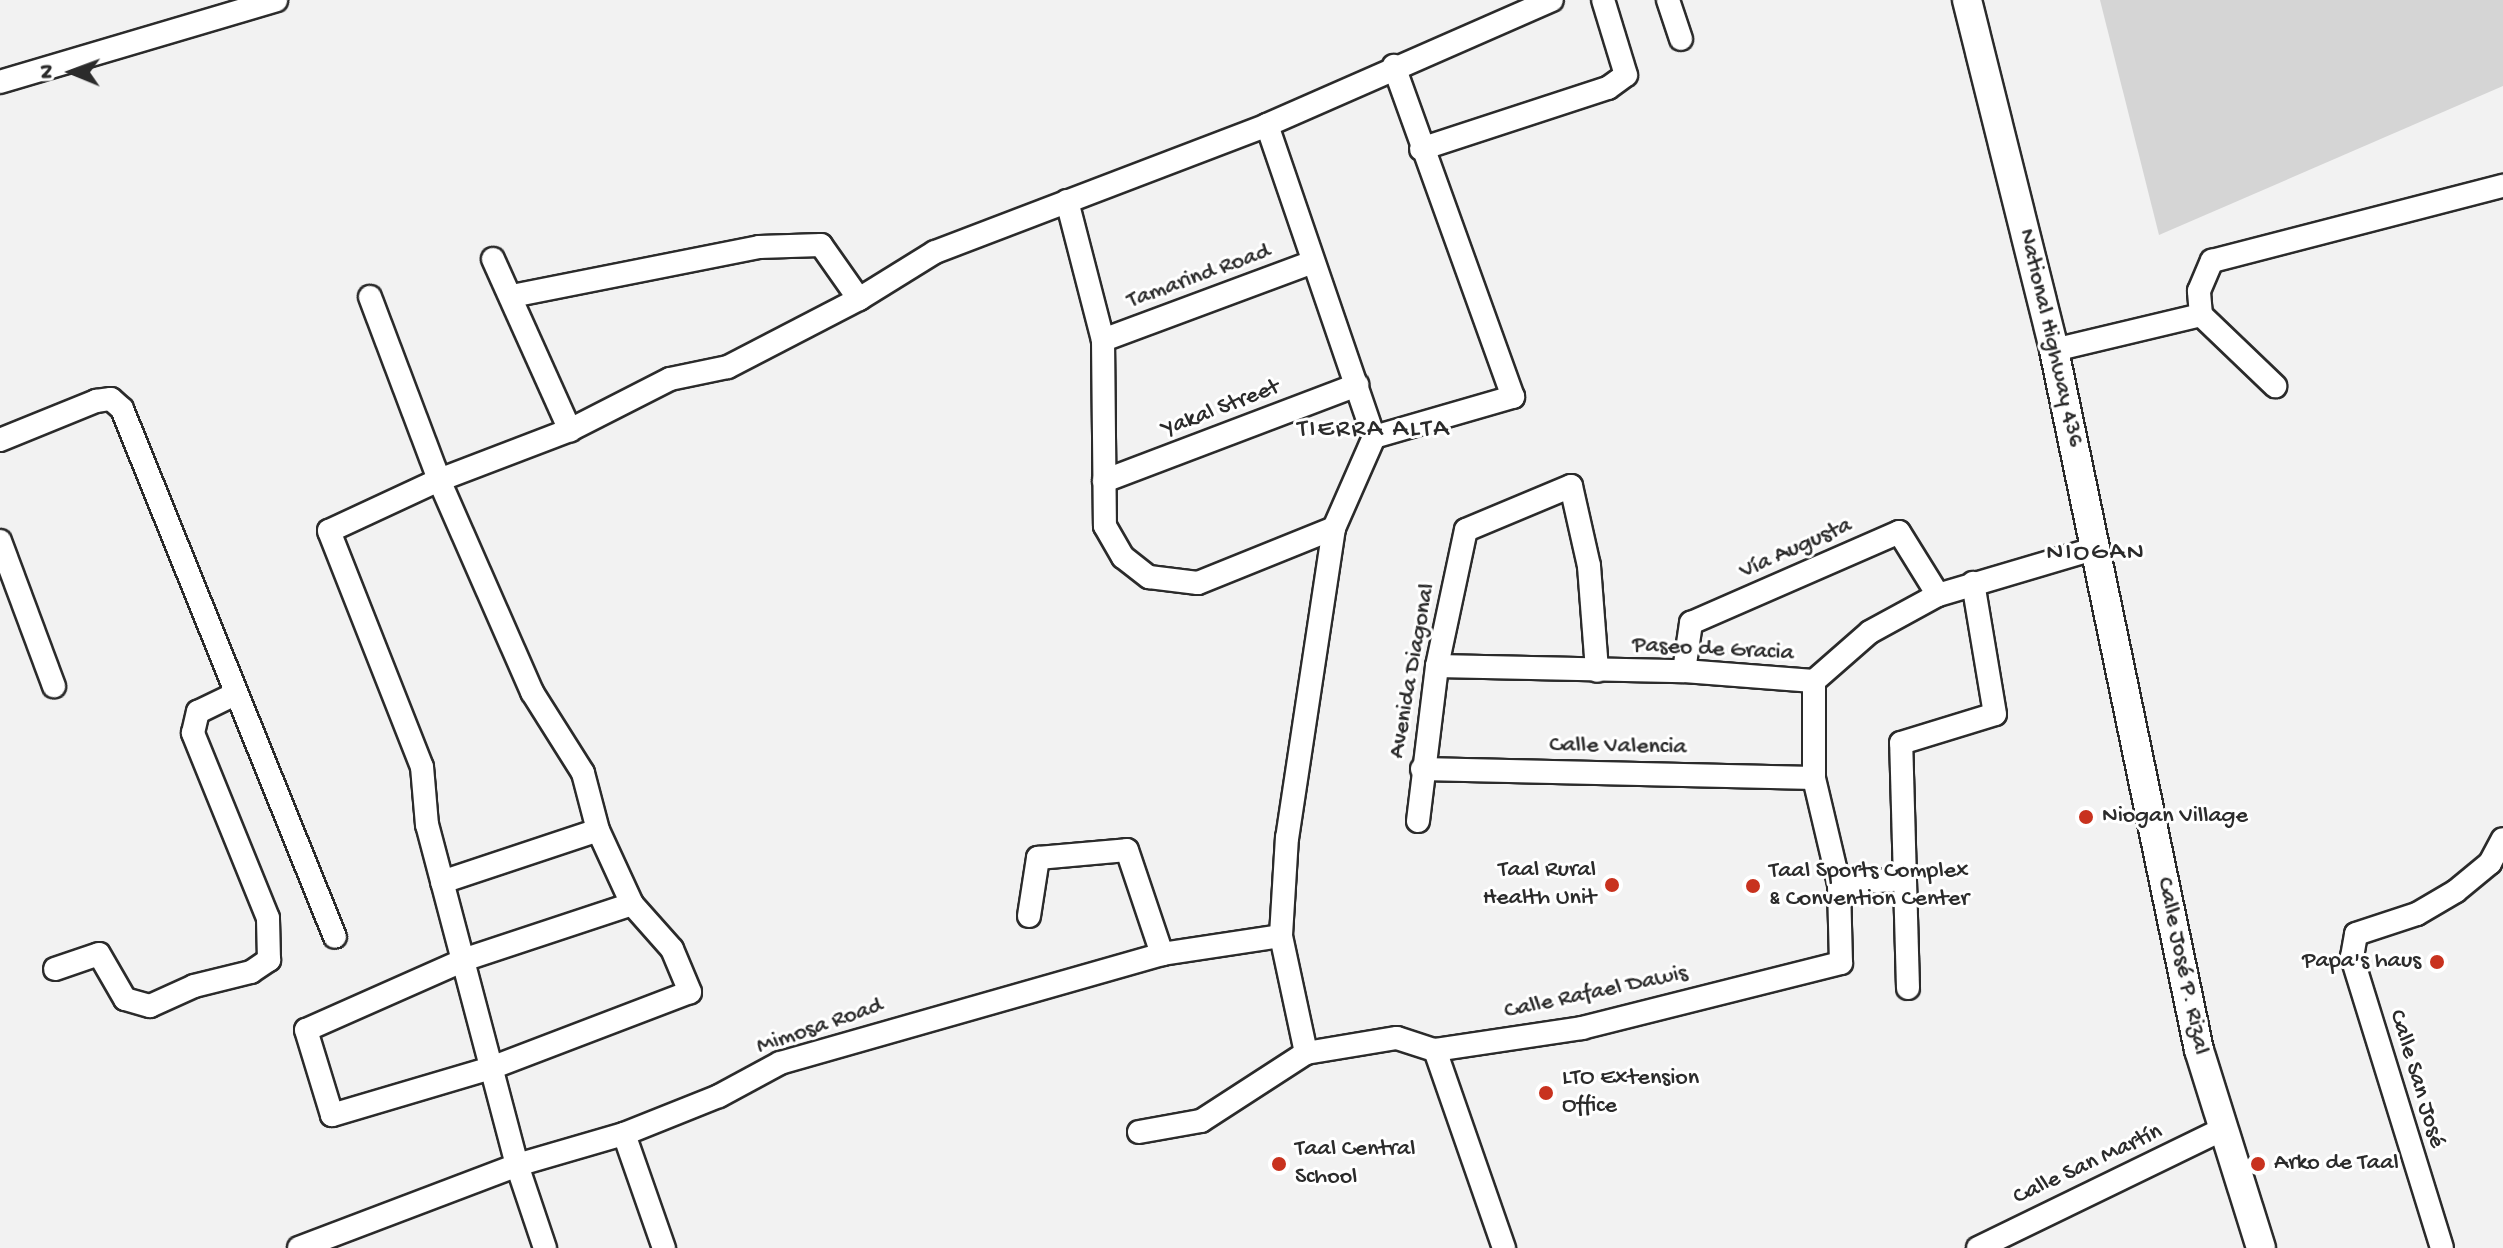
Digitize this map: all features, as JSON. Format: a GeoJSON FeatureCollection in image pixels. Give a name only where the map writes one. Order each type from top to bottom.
{"type":"FeatureCollection","features":[{"type":"Feature","properties":{"kind":"main road","name":"National Highway 436"},"geometry":{"type":"LineString","coordinates":[[1967,0],[2054,350],[2125,679]]}},
{"type":"Feature","properties":{"kind":"main road","name":"Calle José P. Rizal"},"geometry":{"type":"LineString","coordinates":[[2125,679],[2182,973],[2221,1130],[2261,1248]]}},
{"type":"Feature","properties":{"kind":"street"},"geometry":{"type":"LineString","coordinates":[[0,82],[276,0]]}},
{"type":"Feature","properties":{"kind":"street"},"geometry":{"type":"LineString","coordinates":[[545,1248],[517,1165],[466,959],[427,825],[422,767],[329,531],[439,480],[570,430],[670,379],[728,367],[859,299],[935,252],[1267,125],[1394,66],[1552,0]]}},
{"type":"Feature","properties":{"kind":"street"},"geometry":{"type":"LineString","coordinates":[[1421,149],[1608,88],[1626,75],[1603,0]]}},
{"type":"Feature","properties":{"kind":"street"},"geometry":{"type":"LineString","coordinates":[[1668,0],[1681,39]]}},
{"type":"Feature","properties":{"kind":"street"},"geometry":{"type":"LineString","coordinates":[[1374,437],[1513,397],[1421,149],[1394,66]]}},
{"type":"Feature","properties":{"kind":"street"},"geometry":{"type":"LineString","coordinates":[[1267,125],[1374,437],[1334,528],[1287,837],[1281,936],[1306,1053]]}},
{"type":"Feature","properties":{"kind":"street"},"geometry":{"type":"LineString","coordinates":[[2275,386],[2201,315],[2199,291],[2212,261],[2503,186]]}},
{"type":"Feature","properties":{"kind":"street"},"geometry":{"type":"LineString","coordinates":[[1067,201],[1103,340],[1105,526],[1123,557],[1149,577],[1198,583],[1334,528]]}},
{"type":"Feature","properties":{"kind":"street"},"geometry":{"type":"LineString","coordinates":[[512,296],[759,247],[821,245],[859,299]]}},
{"type":"Feature","properties":{"kind":"street"},"geometry":{"type":"LineString","coordinates":[[493,259],[570,430]]}},
{"type":"Feature","properties":{"kind":"street","name":"Tamarind Road"},"geometry":{"type":"LineString","coordinates":[[1103,340],[1313,262]]}},
{"type":"Feature","properties":{"kind":"street"},"geometry":{"type":"LineString","coordinates":[[370,297],[439,480],[532,692],[583,773],[598,830],[632,904],[672,949],[690,992],[491,1068],[332,1115],[306,1030],[466,959],[632,904]]}},
{"type":"Feature","properties":{"kind":"street"},"geometry":{"type":"LineString","coordinates":[[2054,350],[2201,315]]}},
{"type":"Feature","properties":{"kind":"street","name":"Yakal Street"},"geometry":{"type":"LineString","coordinates":[[1104,481],[1357,385]]}},
{"type":"Feature","properties":{"kind":"street"},"geometry":{"type":"LineString","coordinates":[[0,440],[96,401],[111,399],[122,409],[335,937]]}},
{"type":"Feature","properties":{"kind":"street","name":"Avenida Diagonal"},"geometry":{"type":"LineString","coordinates":[[1418,821],[1437,666],[1466,530],[1571,486],[1589,566],[1597,671]]}},
{"type":"Feature","properties":{"kind":"street","name":"Vía Augusta"},"geometry":{"type":"LineString","coordinates":[[1684,671],[1691,623],[1899,532],[1938,595]]}},
{"type":"Feature","properties":{"kind":"street"},"geometry":{"type":"LineString","coordinates":[[0,541],[54,686]]}},
{"type":"Feature","properties":{"kind":"street","name":"Paseo de Gracia"},"geometry":{"type":"LineString","coordinates":[[1437,666],[1684,671],[1814,681],[1870,632],[1938,595],[2097,548]]}},
{"type":"Feature","properties":{"kind":"street"},"geometry":{"type":"LineString","coordinates":[[1908,988],[1901,743],[1995,714],[1973,583]]}},
{"type":"Feature","properties":{"kind":"street","name":"Calle Rafael Dawis"},"geometry":{"type":"LineString","coordinates":[[1435,1050],[1582,1028],[1841,963],[1839,884],[1830,830],[1814,778],[1814,681]]}},
{"type":"Feature","properties":{"kind":"street"},"geometry":{"type":"LineString","coordinates":[[55,969],[99,954],[125,999],[150,1006],[194,986],[251,972],[269,960],[268,918],[193,733],[198,712],[235,694]]}},
{"type":"Feature","properties":{"kind":"street","name":"Calle Valencia"},"geometry":{"type":"LineString","coordinates":[[1422,769],[1814,778]]}},
{"type":"Feature","properties":{"kind":"street"},"geometry":{"type":"LineString","coordinates":[[442,882],[598,830]]}},
{"type":"Feature","properties":{"kind":"street","name":"Calle San José"},"geometry":{"type":"LineString","coordinates":[[2442,1248],[2352,957],[2356,934],[2417,914],[2490,863],[2503,839]]}},
{"type":"Feature","properties":{"kind":"street"},"geometry":{"type":"LineString","coordinates":[[1029,916],[1038,858],[1127,850],[1162,954]]}},
{"type":"Feature","properties":{"kind":"street"},"geometry":{"type":"LineString","coordinates":[[1839,884],[1904,879]]}},
{"type":"Feature","properties":{"kind":"street","name":"Mimosa Road"},"geometry":{"type":"LineString","coordinates":[[299,1248],[517,1165],[624,1134],[719,1096],[780,1063],[1162,954],[1281,936]]}},
{"type":"Feature","properties":{"kind":"street"},"geometry":{"type":"LineString","coordinates":[[1139,1132],[1201,1121],[1306,1053],[1397,1038],[1435,1050],[1504,1248]]}},
{"type":"Feature","properties":{"kind":"street","name":"Calle San Martín"},"geometry":{"type":"LineString","coordinates":[[1978,1248],[2008,1240],[2221,1130]]}},
{"type":"Feature","properties":{"kind":"street"},"geometry":{"type":"LineString","coordinates":[[624,1134],[664,1248]]}},
{"type":"Feature","properties":{"kind":"shaded area"},"geometry":{"type":"Polygon","coordinates":[[[2100,0],[2503,0],[2503,86],[2159,235],[2100,0]]]}},
{"type":"Feature","properties":{"kind":"place","name":"Niogan Village"},"geometry":{"type":"Point","coordinates":[2086,817]}},
{"type":"Feature","properties":{"kind":"place","name":"Taal Rural Health Unit"},"geometry":{"type":"Point","coordinates":[1612,885]}},
{"type":"Feature","properties":{"kind":"place","name":"Taal Sports Complex & Convention Center"},"geometry":{"type":"Point","coordinates":[1753,886]}},
{"type":"Feature","properties":{"kind":"place","name":"Papa's haus"},"geometry":{"type":"Point","coordinates":[2437,962]}},
{"type":"Feature","properties":{"kind":"place","name":"LTO Extension Office"},"geometry":{"type":"Point","coordinates":[1546,1093]}},
{"type":"Feature","properties":{"kind":"place","name":"Taal Central School"},"geometry":{"type":"Point","coordinates":[1279,1164]}},
{"type":"Feature","properties":{"kind":"place","name":"Arko de Taal"},"geometry":{"type":"Point","coordinates":[2258,1164]}},
{"type":"Feature","properties":{"kind":"district","name":"TIERRA ALTA"},"geometry":{"type":"Point","coordinates":[1374,431]}},
{"type":"Feature","properties":{"kind":"district","name":"NIOGAN"},"geometry":{"type":"Point","coordinates":[2096,554]}}]}
